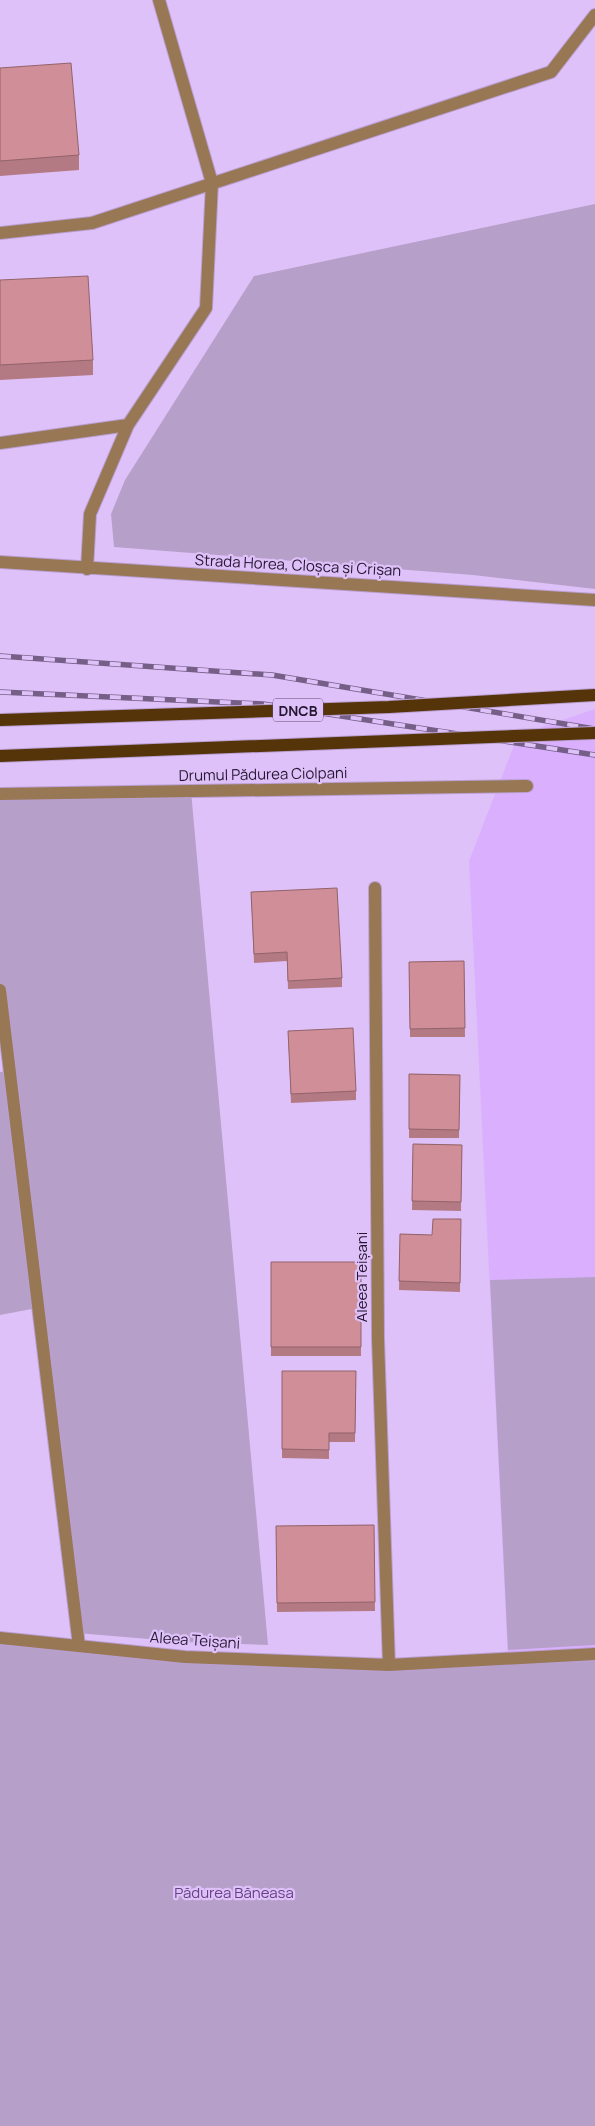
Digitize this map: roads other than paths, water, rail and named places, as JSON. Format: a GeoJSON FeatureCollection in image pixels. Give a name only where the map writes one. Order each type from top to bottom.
{"type":"FeatureCollection","features":[{"type":"Feature","properties":{"kind":"main road","name":"DNCB"},"geometry":{"type":"LineString","coordinates":[[0,720],[388,707],[595,695]]}},
{"type":"Feature","properties":{"kind":"main road","name":"DNCB"},"geometry":{"type":"LineString","coordinates":[[0,756],[595,733]]}},
{"type":"Feature","properties":{"kind":"street"},"geometry":{"type":"LineString","coordinates":[[87,569],[90,514],[128,425],[206,308],[212,183],[159,0]]}},
{"type":"Feature","properties":{"kind":"street"},"geometry":{"type":"LineString","coordinates":[[0,232],[92,223],[552,72],[595,15]]}},
{"type":"Feature","properties":{"kind":"street"},"geometry":{"type":"LineString","coordinates":[[0,442],[128,425]]}},
{"type":"Feature","properties":{"kind":"street","name":"Strada Horea, Cloșca și Crișan"},"geometry":{"type":"LineString","coordinates":[[0,562],[595,600]]}},
{"type":"Feature","properties":{"kind":"street","name":"Drumul Pădurea Ciolpani"},"geometry":{"type":"LineString","coordinates":[[0,794],[527,786]]}},
{"type":"Feature","properties":{"kind":"street","name":"Aleea Teișani"},"geometry":{"type":"LineString","coordinates":[[376,888],[378,1339],[390,1665]]}},
{"type":"Feature","properties":{"kind":"street"},"geometry":{"type":"LineString","coordinates":[[0,990],[79,1646]]}},
{"type":"Feature","properties":{"kind":"street","name":"Aleea Teișani"},"geometry":{"type":"LineString","coordinates":[[0,1638],[184,1657],[390,1665],[595,1654]]}},
{"type":"Feature","properties":{"kind":"railway"},"geometry":{"type":"LineString","coordinates":[[0,656],[272,675],[595,729]]}},
{"type":"Feature","properties":{"kind":"railway"},"geometry":{"type":"LineString","coordinates":[[0,692],[263,704],[595,755]]}},
{"type":"Feature","properties":{"kind":"park label","name":"Pădurea Băneasa"},"geometry":{"type":"Point","coordinates":[234,1892]}}]}
